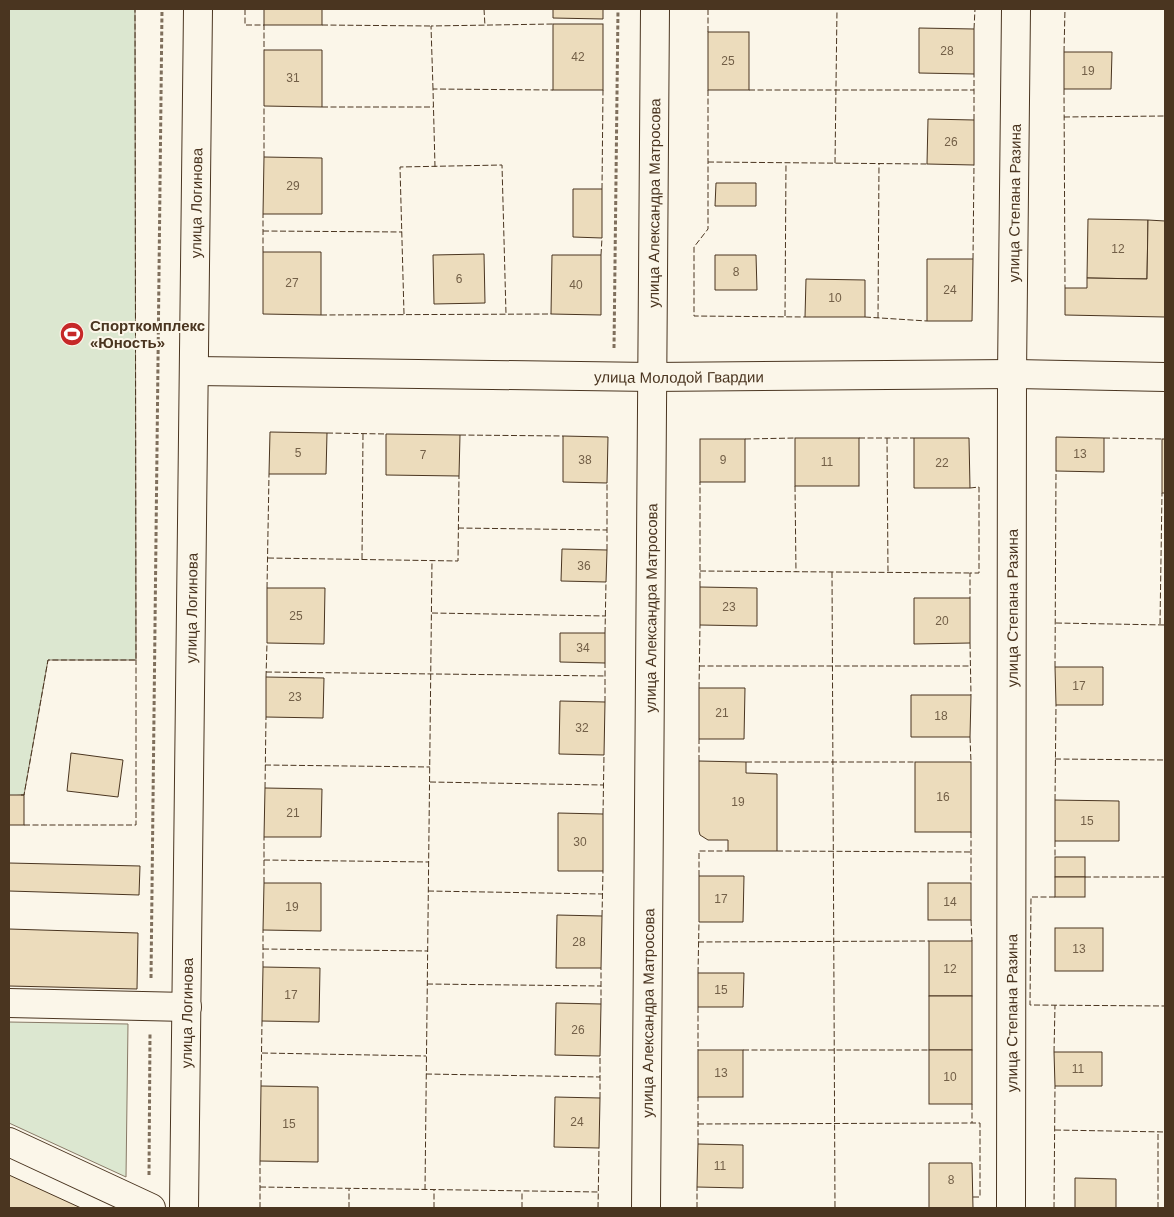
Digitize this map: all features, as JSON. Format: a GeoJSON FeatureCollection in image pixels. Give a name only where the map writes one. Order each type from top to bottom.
{"type":"FeatureCollection","features":[{"type":"Feature","properties":{"kind":"street","name":"улица Логинова"},"geometry":{"type":"LineString","coordinates":[[184,1208],[198,9]]}},
{"type":"Feature","properties":{"kind":"street","name":"улица Александра Матросова"},"geometry":{"type":"LineString","coordinates":[[646,1208],[655,9]]}},
{"type":"Feature","properties":{"kind":"street","name":"улица Степана Разина"},"geometry":{"type":"LineString","coordinates":[[1011,1208],[1012,374],[1016,9]]}},
{"type":"Feature","properties":{"kind":"street","name":"улица Молодой Гвардии"},"geometry":{"type":"LineString","coordinates":[[194,370],[652,377],[1012,374],[1165,377]]}},
{"type":"Feature","properties":{"kind":"street"},"geometry":{"type":"LineString","coordinates":[[9,1003],[187,1007]]}},
{"type":"Feature","properties":{"kind":"street"},"geometry":{"type":"LineString","coordinates":[[9,1142],[150,1208]]}},
{"type":"Feature","properties":{"kind":"path"},"geometry":{"type":"LineString","coordinates":[[150,1208],[162,9]]}},
{"type":"Feature","properties":{"kind":"path"},"geometry":{"type":"LineString","coordinates":[[614,376],[618,9]]}},
{"type":"Feature","properties":{"kind":"green space","name":"Спорткомплекс «Юность»"},"geometry":{"type":"Polygon","coordinates":[[[9,9],[135,9],[136,660],[48,660],[24,795],[9,796],[9,9]]]}},
{"type":"Feature","properties":{"kind":"green space"},"geometry":{"type":"Polygon","coordinates":[[[9,1022],[128,1024],[126,1177],[9,1123],[9,1022]]]}},
{"type":"Feature","properties":{"kind":"building"},"geometry":{"type":"Polygon","coordinates":[[[264,9],[322,9],[322,25],[264,25],[264,9]]]}},
{"type":"Feature","properties":{"kind":"building"},"geometry":{"type":"Polygon","coordinates":[[[553,9],[603,9],[603,19],[553,18],[553,9]]]}},
{"type":"Feature","properties":{"kind":"building"},"geometry":{"type":"Polygon","coordinates":[[[553,24],[603,24],[603,90],[553,90],[553,24]]]}},
{"type":"Feature","properties":{"kind":"building"},"geometry":{"type":"Polygon","coordinates":[[[919,28],[974,29],[974,74],[919,73],[919,28]]]}},
{"type":"Feature","properties":{"kind":"building"},"geometry":{"type":"Polygon","coordinates":[[[708,32],[749,32],[749,90],[708,90],[708,32]]]}},
{"type":"Feature","properties":{"kind":"building"},"geometry":{"type":"Polygon","coordinates":[[[264,50],[322,50],[322,107],[264,106],[264,50]]]}},
{"type":"Feature","properties":{"kind":"building"},"geometry":{"type":"Polygon","coordinates":[[[1064,52],[1112,52],[1111,89],[1064,89],[1064,52]]]}},
{"type":"Feature","properties":{"kind":"building"},"geometry":{"type":"Polygon","coordinates":[[[928,119],[974,120],[974,165],[927,164],[928,119]]]}},
{"type":"Feature","properties":{"kind":"building"},"geometry":{"type":"Polygon","coordinates":[[[264,157],[322,158],[322,214],[263,214],[264,157]]]}},
{"type":"Feature","properties":{"kind":"building"},"geometry":{"type":"Polygon","coordinates":[[[716,183],[756,183],[756,206],[715,206],[716,183]]]}},
{"type":"Feature","properties":{"kind":"building"},"geometry":{"type":"Polygon","coordinates":[[[573,189],[602,189],[602,238],[573,237],[573,189]]]}},
{"type":"Feature","properties":{"kind":"building"},"geometry":{"type":"Polygon","coordinates":[[[1088,219],[1148,220],[1147,279],[1087,278],[1088,219]]]}},
{"type":"Feature","properties":{"kind":"building"},"geometry":{"type":"Polygon","coordinates":[[[1148,220],[1165,221],[1165,317],[1065,315],[1065,288],[1087,288],[1087,278],[1147,279],[1148,220]]]}},
{"type":"Feature","properties":{"kind":"building"},"geometry":{"type":"Polygon","coordinates":[[[263,252],[321,252],[321,315],[263,314],[263,252]]]}},
{"type":"Feature","properties":{"kind":"building"},"geometry":{"type":"Polygon","coordinates":[[[484,254],[485,303],[434,304],[433,255],[484,254]]]}},
{"type":"Feature","properties":{"kind":"building"},"geometry":{"type":"Polygon","coordinates":[[[552,255],[601,255],[601,315],[551,314],[552,255]]]}},
{"type":"Feature","properties":{"kind":"building"},"geometry":{"type":"Polygon","coordinates":[[[715,255],[756,255],[757,290],[715,290],[715,255]]]}},
{"type":"Feature","properties":{"kind":"building"},"geometry":{"type":"Polygon","coordinates":[[[927,259],[973,259],[972,321],[927,321],[927,259]]]}},
{"type":"Feature","properties":{"kind":"building"},"geometry":{"type":"Polygon","coordinates":[[[806,279],[865,280],[865,317],[805,317],[806,279]]]}},
{"type":"Feature","properties":{"kind":"building"},"geometry":{"type":"Polygon","coordinates":[[[270,432],[327,433],[326,474],[269,474],[270,432]]]}},
{"type":"Feature","properties":{"kind":"building"},"geometry":{"type":"Polygon","coordinates":[[[386,434],[460,435],[459,476],[386,475],[386,434]]]}},
{"type":"Feature","properties":{"kind":"building"},"geometry":{"type":"Polygon","coordinates":[[[563,436],[608,437],[607,483],[563,482],[563,436]]]}},
{"type":"Feature","properties":{"kind":"building"},"geometry":{"type":"Polygon","coordinates":[[[1056,437],[1104,438],[1104,472],[1056,471],[1056,437]]]}},
{"type":"Feature","properties":{"kind":"building"},"geometry":{"type":"Polygon","coordinates":[[[795,438],[859,438],[859,486],[795,486],[795,438]]]}},
{"type":"Feature","properties":{"kind":"building"},"geometry":{"type":"Polygon","coordinates":[[[914,438],[969,438],[970,488],[914,488],[914,438]]]}},
{"type":"Feature","properties":{"kind":"building"},"geometry":{"type":"Polygon","coordinates":[[[700,439],[745,439],[745,482],[700,482],[700,439]]]}},
{"type":"Feature","properties":{"kind":"building"},"geometry":{"type":"Polygon","coordinates":[[[1162,439],[1165,439],[1165,493],[1162,493],[1162,439]]]}},
{"type":"Feature","properties":{"kind":"building"},"geometry":{"type":"Polygon","coordinates":[[[562,549],[607,550],[606,582],[561,581],[562,549]]]}},
{"type":"Feature","properties":{"kind":"building"},"geometry":{"type":"Polygon","coordinates":[[[700,587],[757,588],[757,626],[700,625],[700,587]]]}},
{"type":"Feature","properties":{"kind":"building"},"geometry":{"type":"Polygon","coordinates":[[[267,588],[325,588],[324,644],[267,643],[267,588]]]}},
{"type":"Feature","properties":{"kind":"building"},"geometry":{"type":"Polygon","coordinates":[[[914,598],[970,598],[970,643],[914,644],[914,598]]]}},
{"type":"Feature","properties":{"kind":"building"},"geometry":{"type":"Polygon","coordinates":[[[560,633],[605,633],[605,663],[560,662],[560,633]]]}},
{"type":"Feature","properties":{"kind":"building"},"geometry":{"type":"Polygon","coordinates":[[[1055,667],[1103,667],[1103,705],[1056,705],[1055,667]]]}},
{"type":"Feature","properties":{"kind":"building"},"geometry":{"type":"Polygon","coordinates":[[[266,677],[324,678],[323,718],[266,717],[266,677]]]}},
{"type":"Feature","properties":{"kind":"building"},"geometry":{"type":"Polygon","coordinates":[[[699,688],[745,688],[744,739],[699,739],[699,688]]]}},
{"type":"Feature","properties":{"kind":"building"},"geometry":{"type":"Polygon","coordinates":[[[911,695],[971,695],[970,737],[911,737],[911,695]]]}},
{"type":"Feature","properties":{"kind":"building"},"geometry":{"type":"Polygon","coordinates":[[[560,701],[605,702],[604,755],[559,754],[560,701]]]}},
{"type":"Feature","properties":{"kind":"building"},"geometry":{"type":"Polygon","coordinates":[[[71,753],[123,760],[118,797],[67,791],[71,753]]]}},
{"type":"Feature","properties":{"kind":"building"},"geometry":{"type":"Polygon","coordinates":[[[699,761],[746,762],[746,773],[777,774],[777,851],[728,851],[728,840],[708,840],[700,835],[699,761]]]}},
{"type":"Feature","properties":{"kind":"building"},"geometry":{"type":"Polygon","coordinates":[[[915,762],[971,762],[971,832],[915,832],[915,762]]]}},
{"type":"Feature","properties":{"kind":"building"},"geometry":{"type":"Polygon","coordinates":[[[265,788],[322,789],[321,837],[264,837],[265,788]]]}},
{"type":"Feature","properties":{"kind":"building"},"geometry":{"type":"Polygon","coordinates":[[[9,795],[24,795],[24,825],[9,825],[9,795]]]}},
{"type":"Feature","properties":{"kind":"building"},"geometry":{"type":"Polygon","coordinates":[[[1055,800],[1119,801],[1119,841],[1055,841],[1055,800]]]}},
{"type":"Feature","properties":{"kind":"building"},"geometry":{"type":"Polygon","coordinates":[[[558,813],[603,814],[603,871],[558,871],[558,813]]]}},
{"type":"Feature","properties":{"kind":"building"},"geometry":{"type":"Polygon","coordinates":[[[1055,857],[1085,857],[1085,877],[1055,877],[1055,857]]]}},
{"type":"Feature","properties":{"kind":"building"},"geometry":{"type":"Polygon","coordinates":[[[9,863],[140,866],[139,895],[9,891],[9,863]]]}},
{"type":"Feature","properties":{"kind":"building"},"geometry":{"type":"Polygon","coordinates":[[[699,876],[744,876],[743,922],[699,922],[699,876]]]}},
{"type":"Feature","properties":{"kind":"building"},"geometry":{"type":"Polygon","coordinates":[[[1055,877],[1085,877],[1085,897],[1055,897],[1055,877]]]}},
{"type":"Feature","properties":{"kind":"building"},"geometry":{"type":"Polygon","coordinates":[[[264,883],[321,883],[321,931],[263,930],[264,883]]]}},
{"type":"Feature","properties":{"kind":"building"},"geometry":{"type":"Polygon","coordinates":[[[928,883],[971,883],[971,920],[928,920],[928,883]]]}},
{"type":"Feature","properties":{"kind":"building"},"geometry":{"type":"Polygon","coordinates":[[[557,915],[602,916],[601,968],[556,968],[557,915]]]}},
{"type":"Feature","properties":{"kind":"building"},"geometry":{"type":"Polygon","coordinates":[[[1055,928],[1103,928],[1103,971],[1055,971],[1055,928]]]}},
{"type":"Feature","properties":{"kind":"building"},"geometry":{"type":"Polygon","coordinates":[[[9,929],[138,933],[137,989],[9,986],[9,929]]]}},
{"type":"Feature","properties":{"kind":"building"},"geometry":{"type":"Polygon","coordinates":[[[929,941],[972,941],[972,996],[929,996],[929,941]]]}},
{"type":"Feature","properties":{"kind":"building"},"geometry":{"type":"Polygon","coordinates":[[[263,967],[320,968],[319,1022],[262,1021],[263,967]]]}},
{"type":"Feature","properties":{"kind":"building"},"geometry":{"type":"Polygon","coordinates":[[[698,973],[744,973],[743,1007],[698,1007],[698,973]]]}},
{"type":"Feature","properties":{"kind":"building"},"geometry":{"type":"Polygon","coordinates":[[[929,996],[972,996],[972,1050],[929,1050],[929,996]]]}},
{"type":"Feature","properties":{"kind":"building"},"geometry":{"type":"Polygon","coordinates":[[[556,1003],[601,1004],[600,1056],[555,1055],[556,1003]]]}},
{"type":"Feature","properties":{"kind":"building"},"geometry":{"type":"Polygon","coordinates":[[[698,1050],[743,1050],[743,1097],[698,1097],[698,1050]]]}},
{"type":"Feature","properties":{"kind":"building"},"geometry":{"type":"Polygon","coordinates":[[[929,1050],[972,1050],[972,1104],[929,1104],[929,1050]]]}},
{"type":"Feature","properties":{"kind":"building"},"geometry":{"type":"Polygon","coordinates":[[[1054,1052],[1102,1052],[1102,1086],[1055,1086],[1054,1052]]]}},
{"type":"Feature","properties":{"kind":"building"},"geometry":{"type":"Polygon","coordinates":[[[261,1086],[318,1087],[318,1162],[260,1161],[261,1086]]]}},
{"type":"Feature","properties":{"kind":"building"},"geometry":{"type":"Polygon","coordinates":[[[555,1097],[600,1098],[599,1148],[554,1147],[555,1097]]]}},
{"type":"Feature","properties":{"kind":"building"},"geometry":{"type":"Polygon","coordinates":[[[698,1144],[743,1145],[743,1188],[697,1187],[698,1144]]]}},
{"type":"Feature","properties":{"kind":"building"},"geometry":{"type":"Polygon","coordinates":[[[929,1163],[972,1163],[973,1208],[929,1208],[929,1163]]]}},
{"type":"Feature","properties":{"kind":"building"},"geometry":{"type":"Polygon","coordinates":[[[9,1175],[81,1208],[9,1208],[9,1175]]]}},
{"type":"Feature","properties":{"kind":"building"},"geometry":{"type":"Polygon","coordinates":[[[1075,1178],[1116,1179],[1116,1208],[1075,1208],[1075,1178]]]}},
{"type":"Feature","properties":{"kind":"fence"},"geometry":{"type":"LineString","coordinates":[[21,795],[24,795],[48,660],[136,660],[135,9]]}},
{"type":"Feature","properties":{"kind":"fence"},"geometry":{"type":"LineString","coordinates":[[245,9],[245,25],[264,25],[264,50]]}},
{"type":"Feature","properties":{"kind":"fence"},"geometry":{"type":"LineString","coordinates":[[484,9],[485,26]]}},
{"type":"Feature","properties":{"kind":"fence"},"geometry":{"type":"LineString","coordinates":[[708,9],[708,32]]}},
{"type":"Feature","properties":{"kind":"fence"},"geometry":{"type":"LineString","coordinates":[[835,163],[837,9]]}},
{"type":"Feature","properties":{"kind":"fence"},"geometry":{"type":"LineString","coordinates":[[974,29],[975,9]]}},
{"type":"Feature","properties":{"kind":"fence"},"geometry":{"type":"LineString","coordinates":[[1064,52],[1065,9]]}},
{"type":"Feature","properties":{"kind":"fence"},"geometry":{"type":"LineString","coordinates":[[433,89],[431,26],[553,24]]}},
{"type":"Feature","properties":{"kind":"fence"},"geometry":{"type":"LineString","coordinates":[[322,25],[431,26]]}},
{"type":"Feature","properties":{"kind":"fence"},"geometry":{"type":"LineString","coordinates":[[974,74],[974,120]]}},
{"type":"Feature","properties":{"kind":"fence"},"geometry":{"type":"LineString","coordinates":[[435,167],[433,89],[553,90]]}},
{"type":"Feature","properties":{"kind":"fence"},"geometry":{"type":"LineString","coordinates":[[1064,89],[1065,288]]}},
{"type":"Feature","properties":{"kind":"fence"},"geometry":{"type":"LineString","coordinates":[[602,189],[603,90]]}},
{"type":"Feature","properties":{"kind":"fence"},"geometry":{"type":"LineString","coordinates":[[708,90],[708,229],[694,247],[694,316],[805,317]]}},
{"type":"Feature","properties":{"kind":"fence"},"geometry":{"type":"LineString","coordinates":[[749,90],[974,90]]}},
{"type":"Feature","properties":{"kind":"fence"},"geometry":{"type":"LineString","coordinates":[[264,106],[264,157]]}},
{"type":"Feature","properties":{"kind":"fence"},"geometry":{"type":"LineString","coordinates":[[322,107],[433,107]]}},
{"type":"Feature","properties":{"kind":"fence"},"geometry":{"type":"LineString","coordinates":[[1064,117],[1165,116]]}},
{"type":"Feature","properties":{"kind":"fence"},"geometry":{"type":"LineString","coordinates":[[708,162],[927,164]]}},
{"type":"Feature","properties":{"kind":"fence"},"geometry":{"type":"LineString","coordinates":[[785,316],[786,163]]}},
{"type":"Feature","properties":{"kind":"fence"},"geometry":{"type":"LineString","coordinates":[[878,318],[879,163]]}},
{"type":"Feature","properties":{"kind":"fence"},"geometry":{"type":"LineString","coordinates":[[404,314],[400,167],[502,165],[506,314]]}},
{"type":"Feature","properties":{"kind":"fence"},"geometry":{"type":"LineString","coordinates":[[973,259],[974,165]]}},
{"type":"Feature","properties":{"kind":"fence"},"geometry":{"type":"LineString","coordinates":[[263,214],[263,252]]}},
{"type":"Feature","properties":{"kind":"fence"},"geometry":{"type":"LineString","coordinates":[[263,231],[402,232]]}},
{"type":"Feature","properties":{"kind":"fence"},"geometry":{"type":"LineString","coordinates":[[601,255],[602,238]]}},
{"type":"Feature","properties":{"kind":"fence"},"geometry":{"type":"LineString","coordinates":[[321,315],[551,314]]}},
{"type":"Feature","properties":{"kind":"fence"},"geometry":{"type":"LineString","coordinates":[[865,317],[927,321]]}},
{"type":"Feature","properties":{"kind":"fence"},"geometry":{"type":"LineString","coordinates":[[327,433],[386,434]]}},
{"type":"Feature","properties":{"kind":"fence"},"geometry":{"type":"LineString","coordinates":[[362,559],[363,433]]}},
{"type":"Feature","properties":{"kind":"fence"},"geometry":{"type":"LineString","coordinates":[[460,435],[563,436]]}},
{"type":"Feature","properties":{"kind":"fence"},"geometry":{"type":"LineString","coordinates":[[745,439],[795,438]]}},
{"type":"Feature","properties":{"kind":"fence"},"geometry":{"type":"LineString","coordinates":[[859,438],[914,438]]}},
{"type":"Feature","properties":{"kind":"fence"},"geometry":{"type":"LineString","coordinates":[[887,438],[888,572]]}},
{"type":"Feature","properties":{"kind":"fence"},"geometry":{"type":"LineString","coordinates":[[1104,438],[1162,439]]}},
{"type":"Feature","properties":{"kind":"fence"},"geometry":{"type":"LineString","coordinates":[[1055,667],[1056,471]]}},
{"type":"Feature","properties":{"kind":"fence"},"geometry":{"type":"LineString","coordinates":[[267,588],[269,474]]}},
{"type":"Feature","properties":{"kind":"fence"},"geometry":{"type":"LineString","coordinates":[[268,558],[458,561],[459,476]]}},
{"type":"Feature","properties":{"kind":"fence"},"geometry":{"type":"LineString","coordinates":[[700,482],[700,587]]}},
{"type":"Feature","properties":{"kind":"fence"},"geometry":{"type":"LineString","coordinates":[[607,483],[607,550]]}},
{"type":"Feature","properties":{"kind":"fence"},"geometry":{"type":"LineString","coordinates":[[795,486],[796,572]]}},
{"type":"Feature","properties":{"kind":"fence"},"geometry":{"type":"LineString","coordinates":[[970,488],[979,487],[979,573],[970,573],[970,598]]}},
{"type":"Feature","properties":{"kind":"fence"},"geometry":{"type":"LineString","coordinates":[[1160,624],[1162,493]]}},
{"type":"Feature","properties":{"kind":"fence"},"geometry":{"type":"LineString","coordinates":[[458,528],[607,530]]}},
{"type":"Feature","properties":{"kind":"fence"},"geometry":{"type":"LineString","coordinates":[[425,1190],[432,560]]}},
{"type":"Feature","properties":{"kind":"fence"},"geometry":{"type":"LineString","coordinates":[[700,571],[970,573]]}},
{"type":"Feature","properties":{"kind":"fence"},"geometry":{"type":"LineString","coordinates":[[832,572],[835,1208]]}},
{"type":"Feature","properties":{"kind":"fence"},"geometry":{"type":"LineString","coordinates":[[605,633],[606,582]]}},
{"type":"Feature","properties":{"kind":"fence"},"geometry":{"type":"LineString","coordinates":[[432,613],[606,616]]}},
{"type":"Feature","properties":{"kind":"fence"},"geometry":{"type":"LineString","coordinates":[[1056,623],[1165,625]]}},
{"type":"Feature","properties":{"kind":"fence"},"geometry":{"type":"LineString","coordinates":[[699,688],[700,625]]}},
{"type":"Feature","properties":{"kind":"fence"},"geometry":{"type":"LineString","coordinates":[[266,677],[267,643]]}},
{"type":"Feature","properties":{"kind":"fence"},"geometry":{"type":"LineString","coordinates":[[970,643],[971,695]]}},
{"type":"Feature","properties":{"kind":"fence"},"geometry":{"type":"LineString","coordinates":[[24,825],[136,825],[136,660]]}},
{"type":"Feature","properties":{"kind":"fence"},"geometry":{"type":"LineString","coordinates":[[605,663],[605,702]]}},
{"type":"Feature","properties":{"kind":"fence"},"geometry":{"type":"LineString","coordinates":[[699,666],[970,666]]}},
{"type":"Feature","properties":{"kind":"fence"},"geometry":{"type":"LineString","coordinates":[[266,672],[605,676]]}},
{"type":"Feature","properties":{"kind":"fence"},"geometry":{"type":"LineString","coordinates":[[1055,800],[1056,705]]}},
{"type":"Feature","properties":{"kind":"fence"},"geometry":{"type":"LineString","coordinates":[[265,788],[266,717]]}},
{"type":"Feature","properties":{"kind":"fence"},"geometry":{"type":"LineString","coordinates":[[970,737],[971,762]]}},
{"type":"Feature","properties":{"kind":"fence"},"geometry":{"type":"LineString","coordinates":[[699,739],[699,761]]}},
{"type":"Feature","properties":{"kind":"fence"},"geometry":{"type":"LineString","coordinates":[[603,814],[604,755]]}},
{"type":"Feature","properties":{"kind":"fence"},"geometry":{"type":"LineString","coordinates":[[1055,759],[1165,760]]}},
{"type":"Feature","properties":{"kind":"fence"},"geometry":{"type":"LineString","coordinates":[[746,762],[915,762]]}},
{"type":"Feature","properties":{"kind":"fence"},"geometry":{"type":"LineString","coordinates":[[265,765],[430,767]]}},
{"type":"Feature","properties":{"kind":"fence"},"geometry":{"type":"LineString","coordinates":[[430,782],[603,785]]}},
{"type":"Feature","properties":{"kind":"fence"},"geometry":{"type":"LineString","coordinates":[[971,832],[971,883]]}},
{"type":"Feature","properties":{"kind":"fence"},"geometry":{"type":"LineString","coordinates":[[264,837],[264,883]]}},
{"type":"Feature","properties":{"kind":"fence"},"geometry":{"type":"LineString","coordinates":[[1055,841],[1055,857]]}},
{"type":"Feature","properties":{"kind":"fence"},"geometry":{"type":"LineString","coordinates":[[699,876],[699,851],[728,851]]}},
{"type":"Feature","properties":{"kind":"fence"},"geometry":{"type":"LineString","coordinates":[[777,851],[971,852]]}},
{"type":"Feature","properties":{"kind":"fence"},"geometry":{"type":"LineString","coordinates":[[264,860],[429,862]]}},
{"type":"Feature","properties":{"kind":"fence"},"geometry":{"type":"LineString","coordinates":[[602,916],[603,871]]}},
{"type":"Feature","properties":{"kind":"fence"},"geometry":{"type":"LineString","coordinates":[[1085,877],[1165,877]]}},
{"type":"Feature","properties":{"kind":"fence"},"geometry":{"type":"LineString","coordinates":[[428,891],[602,894]]}},
{"type":"Feature","properties":{"kind":"fence"},"geometry":{"type":"LineString","coordinates":[[1055,897],[1031,897],[1030,1005],[1165,1006]]}},
{"type":"Feature","properties":{"kind":"fence"},"geometry":{"type":"LineString","coordinates":[[971,920],[972,941]]}},
{"type":"Feature","properties":{"kind":"fence"},"geometry":{"type":"LineString","coordinates":[[698,973],[699,922]]}},
{"type":"Feature","properties":{"kind":"fence"},"geometry":{"type":"LineString","coordinates":[[263,930],[263,967]]}},
{"type":"Feature","properties":{"kind":"fence"},"geometry":{"type":"LineString","coordinates":[[698,942],[929,941]]}},
{"type":"Feature","properties":{"kind":"fence"},"geometry":{"type":"LineString","coordinates":[[263,949],[428,951]]}},
{"type":"Feature","properties":{"kind":"fence"},"geometry":{"type":"LineString","coordinates":[[601,968],[601,1004]]}},
{"type":"Feature","properties":{"kind":"fence"},"geometry":{"type":"LineString","coordinates":[[427,984],[601,986]]}},
{"type":"Feature","properties":{"kind":"fence"},"geometry":{"type":"LineString","coordinates":[[1054,1052],[1055,1005]]}},
{"type":"Feature","properties":{"kind":"fence"},"geometry":{"type":"LineString","coordinates":[[698,1007],[698,1050]]}},
{"type":"Feature","properties":{"kind":"fence"},"geometry":{"type":"LineString","coordinates":[[261,1086],[262,1021]]}},
{"type":"Feature","properties":{"kind":"fence"},"geometry":{"type":"LineString","coordinates":[[743,1050],[929,1050]]}},
{"type":"Feature","properties":{"kind":"fence"},"geometry":{"type":"LineString","coordinates":[[262,1053],[426,1056]]}},
{"type":"Feature","properties":{"kind":"fence"},"geometry":{"type":"LineString","coordinates":[[600,1056],[600,1098]]}},
{"type":"Feature","properties":{"kind":"fence"},"geometry":{"type":"LineString","coordinates":[[426,1074],[600,1077]]}},
{"type":"Feature","properties":{"kind":"fence"},"geometry":{"type":"LineString","coordinates":[[1054,1208],[1055,1086]]}},
{"type":"Feature","properties":{"kind":"fence"},"geometry":{"type":"LineString","coordinates":[[698,1097],[698,1144]]}},
{"type":"Feature","properties":{"kind":"fence"},"geometry":{"type":"LineString","coordinates":[[972,1104],[972,1123],[980,1123],[980,1197],[973,1197]]}},
{"type":"Feature","properties":{"kind":"fence"},"geometry":{"type":"LineString","coordinates":[[698,1124],[972,1123]]}},
{"type":"Feature","properties":{"kind":"fence"},"geometry":{"type":"LineString","coordinates":[[1055,1130],[1165,1132]]}},
{"type":"Feature","properties":{"kind":"fence"},"geometry":{"type":"LineString","coordinates":[[1158,1131],[1158,1208]]}},
{"type":"Feature","properties":{"kind":"fence"},"geometry":{"type":"LineString","coordinates":[[598,1208],[599,1148]]}},
{"type":"Feature","properties":{"kind":"fence"},"geometry":{"type":"LineString","coordinates":[[260,1161],[260,1208]]}},
{"type":"Feature","properties":{"kind":"fence"},"geometry":{"type":"LineString","coordinates":[[260,1187],[598,1192]]}},
{"type":"Feature","properties":{"kind":"fence"},"geometry":{"type":"LineString","coordinates":[[697,1187],[697,1208]]}},
{"type":"Feature","properties":{"kind":"fence"},"geometry":{"type":"LineString","coordinates":[[349,1189],[349,1208]]}},
{"type":"Feature","properties":{"kind":"fence"},"geometry":{"type":"LineString","coordinates":[[434,1190],[434,1208]]}},
{"type":"Feature","properties":{"kind":"fence"},"geometry":{"type":"LineString","coordinates":[[522,1191],[522,1208]]}},
{"type":"Feature","properties":{"kind":"place","name":"Спорткомплекс «Юность»"},"geometry":{"type":"Point","coordinates":[72,334]}}]}
